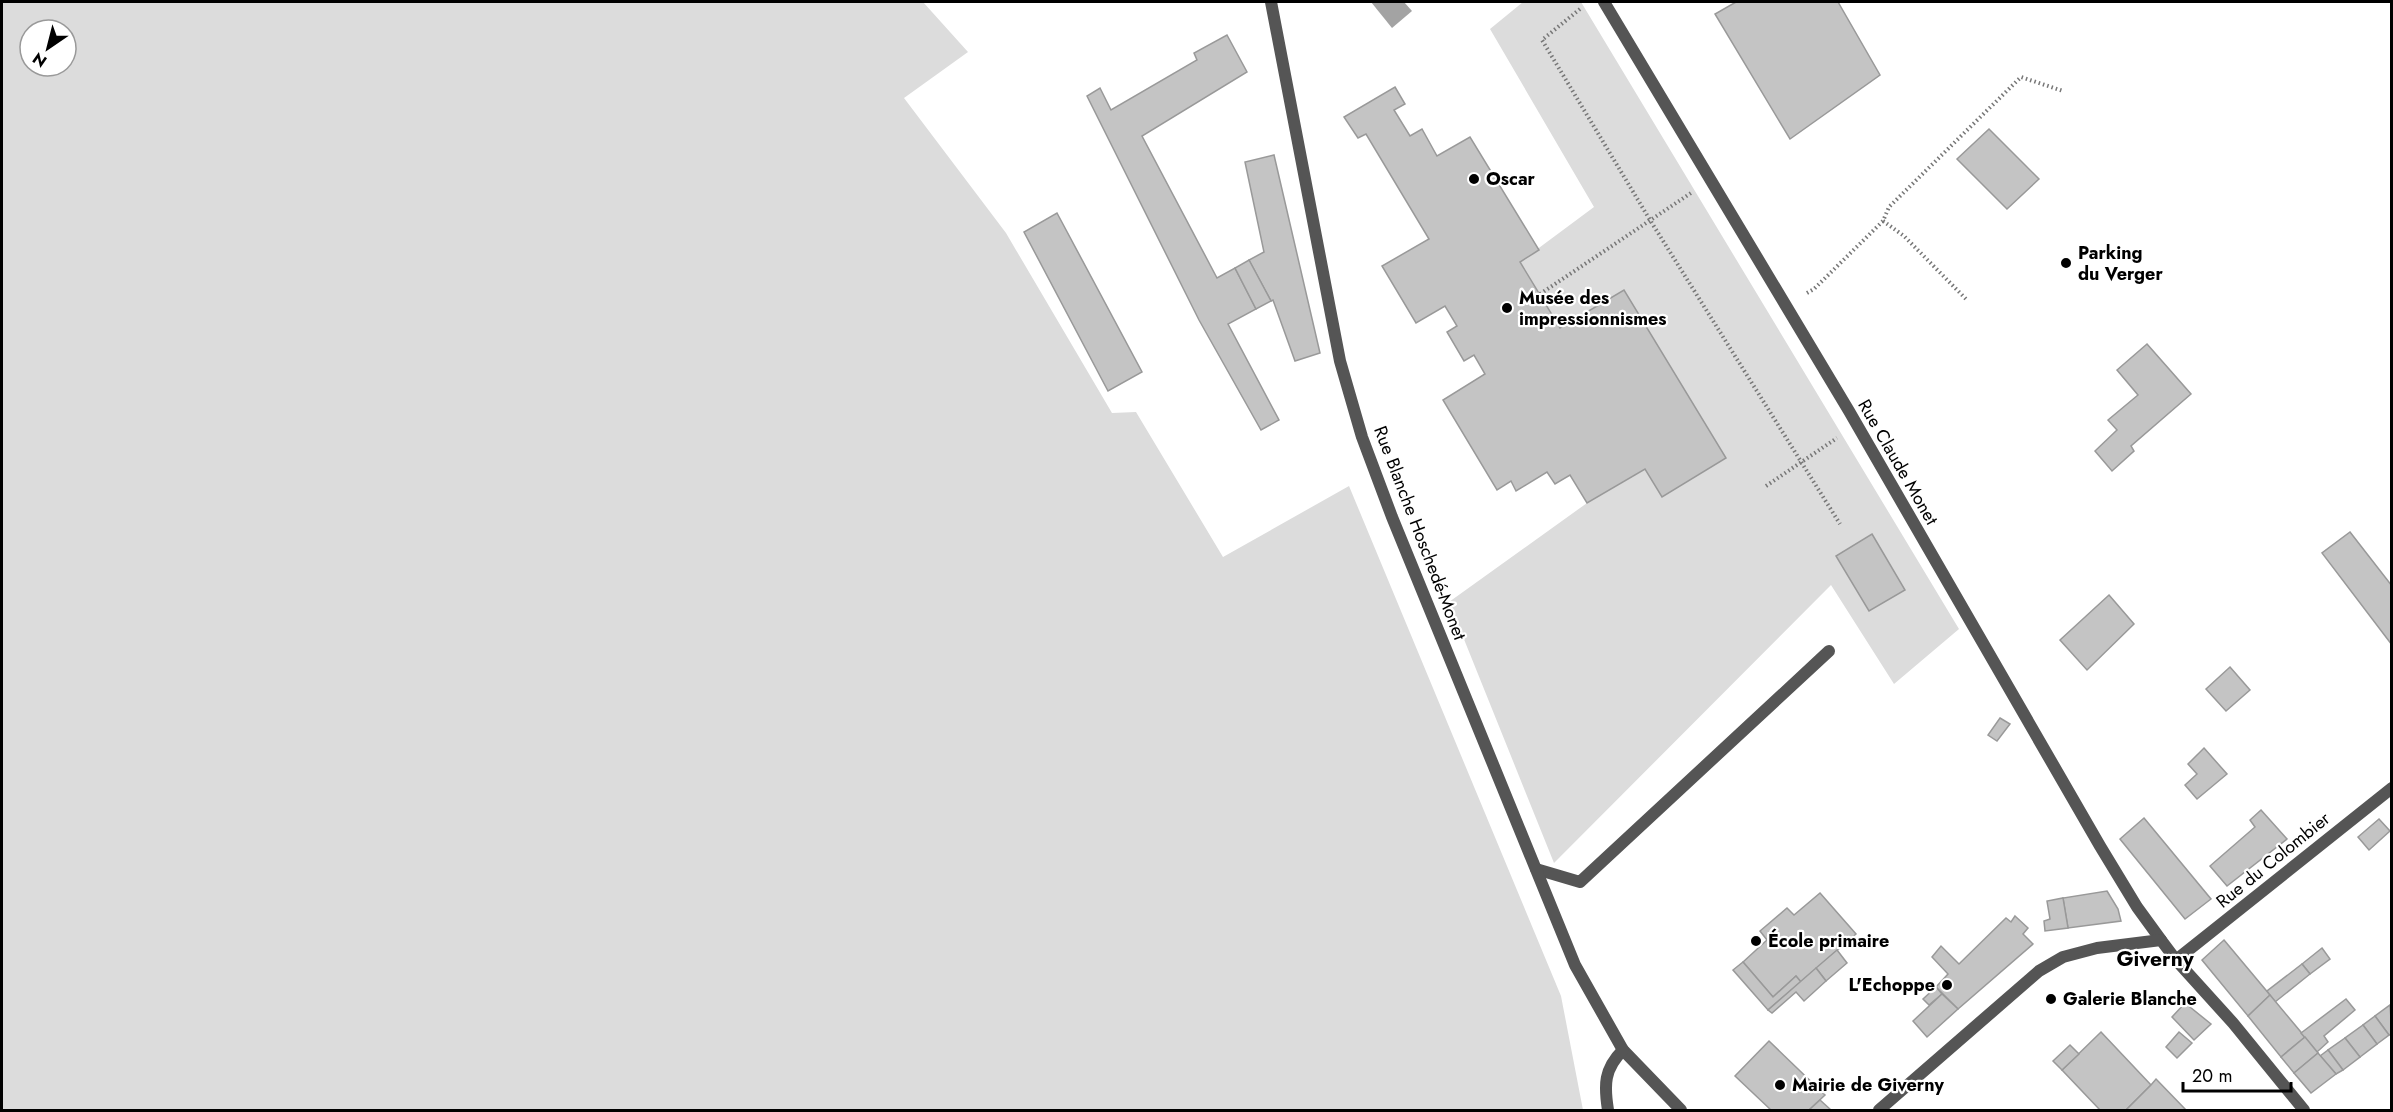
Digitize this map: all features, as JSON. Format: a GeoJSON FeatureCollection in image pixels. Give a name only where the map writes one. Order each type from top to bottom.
{"type":"FeatureCollection","features":[{"type":"Feature","properties":{"kind":"street","name":"Rue Blanche Hoschedé-Monet"},"geometry":{"type":"LineString","coordinates":[[1271,2],[1340,361],[1362,437],[1392,517],[1575,965],[1623,1050],[1681,1110]]}},
{"type":"Feature","properties":{"kind":"street","name":"Rue Claude Monet"},"geometry":{"type":"LineString","coordinates":[[1604,2],[1856,425],[2100,846],[2137,906],[2176,960]]}},
{"type":"Feature","properties":{"kind":"street"},"geometry":{"type":"LineString","coordinates":[[1536,869],[1580,882],[1829,651]]}},
{"type":"Feature","properties":{"kind":"street","name":"Rue du Colombier"},"geometry":{"type":"LineString","coordinates":[[2176,960],[2391,788]]}},
{"type":"Feature","properties":{"kind":"street"},"geometry":{"type":"LineString","coordinates":[[1880,1110],[2039,971],[2063,957],[2097,948],[2161,940]]}},
{"type":"Feature","properties":{"kind":"street"},"geometry":{"type":"LineString","coordinates":[[2176,960],[2233,1023],[2304,1110]]}},
{"type":"Feature","properties":{"kind":"street"},"geometry":{"type":"LineString","coordinates":[[1608,1110],[1606,1076],[1614,1059],[1623,1050]]}},
{"type":"Feature","properties":{"kind":"path"},"geometry":{"type":"LineString","coordinates":[[1582,8],[1542,40],[1650,220],[1840,524]]}},
{"type":"Feature","properties":{"kind":"path"},"geometry":{"type":"LineString","coordinates":[[1785,306],[1814,289],[1883,221],[1889,207],[2021,77],[2063,91]]}},
{"type":"Feature","properties":{"kind":"path"},"geometry":{"type":"LineString","coordinates":[[1540,294],[1710,180]]}},
{"type":"Feature","properties":{"kind":"path"},"geometry":{"type":"LineString","coordinates":[[1883,221],[1904,236],[1966,299]]}},
{"type":"Feature","properties":{"kind":"path"},"geometry":{"type":"LineString","coordinates":[[1766,486],[1856,425]]}},
{"type":"Feature","properties":{"kind":"shaded area"},"geometry":{"type":"Polygon","coordinates":[[[2,2],[923,2],[968,52],[904,98],[1006,233],[1112,413],[1136,412],[1223,557],[1349,486],[1561,996],[1583,1110],[2,1110],[2,2]]]}},
{"type":"Feature","properties":{"kind":"shaded area"},"geometry":{"type":"Polygon","coordinates":[[[1371,2],[1404,2],[1412,11],[1392,28],[1371,2]]]}},
{"type":"Feature","properties":{"kind":"shaded area"},"geometry":{"type":"Polygon","coordinates":[[[1523,2],[1581,2],[1959,629],[1894,684],[1831,585],[1554,863],[1449,602],[1587,503],[1645,469],[1726,458],[1624,290],[1560,328],[1520,262],[1594,207],[1490,29],[1523,2]]]}},
{"type":"Feature","properties":{"kind":"building"},"geometry":{"type":"Polygon","coordinates":[[[1736,2],[1838,2],[1880,75],[1790,139],[1715,14],[1736,2]]]}},
{"type":"Feature","properties":{"kind":"building"},"geometry":{"type":"Polygon","coordinates":[[[1227,35],[1247,72],[1142,136],[1217,278],[1235,268],[1256,309],[1228,324],[1279,420],[1261,430],[1199,320],[1087,96],[1100,88],[1111,110],[1197,60],[1194,53],[1227,35]]]}},
{"type":"Feature","properties":{"kind":"building"},"geometry":{"type":"Polygon","coordinates":[[[1395,87],[1405,104],[1394,110],[1410,136],[1422,129],[1437,156],[1470,137],[1539,250],[1520,262],[1560,328],[1624,290],[1726,458],[1662,497],[1645,469],[1587,503],[1570,475],[1555,484],[1547,472],[1516,491],[1511,481],[1497,490],[1443,400],[1485,374],[1474,355],[1464,361],[1447,332],[1457,326],[1445,306],[1416,323],[1382,266],[1429,239],[1366,134],[1358,138],[1344,117],[1395,87]]]}},
{"type":"Feature","properties":{"kind":"building"},"geometry":{"type":"Polygon","coordinates":[[[1989,129],[2039,179],[2007,209],[1957,159],[1989,129]]]}},
{"type":"Feature","properties":{"kind":"building"},"geometry":{"type":"Polygon","coordinates":[[[1274,155],[1320,353],[1295,361],[1273,300],[1271,301],[1249,260],[1264,252],[1245,162],[1274,155]]]}},
{"type":"Feature","properties":{"kind":"building"},"geometry":{"type":"Polygon","coordinates":[[[1057,213],[1142,372],[1108,391],[1024,232],[1057,213]]]}},
{"type":"Feature","properties":{"kind":"building"},"geometry":{"type":"Polygon","coordinates":[[[1249,260],[1271,301],[1256,309],[1235,268],[1249,260]]]}},
{"type":"Feature","properties":{"kind":"building"},"geometry":{"type":"Polygon","coordinates":[[[2147,344],[2191,394],[2131,446],[2134,451],[2112,471],[2095,451],[2117,430],[2108,420],[2138,395],[2117,370],[2147,344]]]}},
{"type":"Feature","properties":{"kind":"building"},"geometry":{"type":"Polygon","coordinates":[[[2350,532],[2392,586],[2392,645],[2322,553],[2350,532]]]}},
{"type":"Feature","properties":{"kind":"building"},"geometry":{"type":"Polygon","coordinates":[[[1872,534],[1905,590],[1869,611],[1836,556],[1872,534]]]}},
{"type":"Feature","properties":{"kind":"building"},"geometry":{"type":"Polygon","coordinates":[[[2109,595],[2134,624],[2087,670],[2060,640],[2109,595]]]}},
{"type":"Feature","properties":{"kind":"building"},"geometry":{"type":"Polygon","coordinates":[[[2230,667],[2250,690],[2226,711],[2206,689],[2230,667]]]}},
{"type":"Feature","properties":{"kind":"building"},"geometry":{"type":"Polygon","coordinates":[[[2000,718],[2010,724],[1997,741],[1988,735],[2000,718]]]}},
{"type":"Feature","properties":{"kind":"building"},"geometry":{"type":"Polygon","coordinates":[[[2204,748],[2227,774],[2197,799],[2185,785],[2197,774],[2188,764],[2204,748]]]}},
{"type":"Feature","properties":{"kind":"building"},"geometry":{"type":"Polygon","coordinates":[[[2261,810],[2287,839],[2227,886],[2210,866],[2255,827],[2250,820],[2261,810]]]}},
{"type":"Feature","properties":{"kind":"building"},"geometry":{"type":"Polygon","coordinates":[[[2144,818],[2211,899],[2185,919],[2120,839],[2144,818]]]}},
{"type":"Feature","properties":{"kind":"building"},"geometry":{"type":"Polygon","coordinates":[[[2379,819],[2390,831],[2369,850],[2358,837],[2379,819]]]}},
{"type":"Feature","properties":{"kind":"building"},"geometry":{"type":"Polygon","coordinates":[[[2107,891],[2118,909],[2121,921],[2068,928],[2063,898],[2107,891]]]}},
{"type":"Feature","properties":{"kind":"building"},"geometry":{"type":"Polygon","coordinates":[[[1820,893],[1856,934],[1801,982],[1796,976],[1773,997],[1743,962],[1767,940],[1760,931],[1787,908],[1794,915],[1820,893]]]}},
{"type":"Feature","properties":{"kind":"building"},"geometry":{"type":"Polygon","coordinates":[[[2063,898],[2068,928],[2045,931],[2044,921],[2050,919],[2047,901],[2063,898]]]}},
{"type":"Feature","properties":{"kind":"building"},"geometry":{"type":"Polygon","coordinates":[[[2015,916],[2028,928],[2023,934],[2033,944],[1958,1009],[1936,987],[1948,974],[1932,957],[1941,946],[1959,964],[2006,918],[2011,922],[2015,916]]]}},
{"type":"Feature","properties":{"kind":"building"},"geometry":{"type":"Polygon","coordinates":[[[2224,940],[2270,995],[2248,1016],[2202,960],[2224,940]]]}},
{"type":"Feature","properties":{"kind":"building"},"geometry":{"type":"Polygon","coordinates":[[[2322,948],[2330,959],[2310,974],[2302,964],[2322,948]]]}},
{"type":"Feature","properties":{"kind":"building"},"geometry":{"type":"Polygon","coordinates":[[[1837,950],[1847,963],[1826,981],[1816,968],[1837,950]]]}},
{"type":"Feature","properties":{"kind":"building"},"geometry":{"type":"Polygon","coordinates":[[[1743,962],[1773,997],[1796,976],[1801,982],[1768,1010],[1733,970],[1743,962]]]}},
{"type":"Feature","properties":{"kind":"building"},"geometry":{"type":"Polygon","coordinates":[[[2302,964],[2310,974],[2275,1002],[2267,991],[2302,964]]]}},
{"type":"Feature","properties":{"kind":"building"},"geometry":{"type":"Polygon","coordinates":[[[1816,968],[1826,981],[1804,1001],[1796,992],[1772,1013],[1768,1010],[1816,968]]]}},
{"type":"Feature","properties":{"kind":"building"},"geometry":{"type":"Polygon","coordinates":[[[1936,987],[1942,994],[1929,1005],[1923,999],[1936,987]]]}},
{"type":"Feature","properties":{"kind":"building"},"geometry":{"type":"Polygon","coordinates":[[[1942,994],[1958,1009],[1927,1037],[1913,1021],[1942,994]]]}},
{"type":"Feature","properties":{"kind":"building"},"geometry":{"type":"Polygon","coordinates":[[[2270,995],[2305,1037],[2281,1057],[2248,1016],[2270,995]]]}},
{"type":"Feature","properties":{"kind":"building"},"geometry":{"type":"Polygon","coordinates":[[[2346,999],[2355,1010],[2324,1036],[2328,1042],[2317,1052],[2301,1033],[2346,999]]]}},
{"type":"Feature","properties":{"kind":"building"},"geometry":{"type":"Polygon","coordinates":[[[2185,1003],[2211,1024],[2194,1040],[2172,1017],[2185,1003]]]}},
{"type":"Feature","properties":{"kind":"building"},"geometry":{"type":"Polygon","coordinates":[[[2390,1005],[2392,1033],[2389,1035],[2375,1016],[2390,1005]]]}},
{"type":"Feature","properties":{"kind":"building"},"geometry":{"type":"Polygon","coordinates":[[[2375,1016],[2389,1035],[2377,1044],[2363,1025],[2375,1016]]]}},
{"type":"Feature","properties":{"kind":"building"},"geometry":{"type":"Polygon","coordinates":[[[2363,1025],[2377,1044],[2360,1057],[2345,1038],[2363,1025]]]}},
{"type":"Feature","properties":{"kind":"building"},"geometry":{"type":"Polygon","coordinates":[[[2101,1032],[2151,1085],[2126,1110],[2100,1110],[2062,1070],[2101,1032]]]}},
{"type":"Feature","properties":{"kind":"building"},"geometry":{"type":"Polygon","coordinates":[[[2179,1032],[2192,1043],[2177,1058],[2166,1047],[2179,1032]]]}},
{"type":"Feature","properties":{"kind":"building"},"geometry":{"type":"Polygon","coordinates":[[[2305,1037],[2318,1053],[2294,1073],[2281,1057],[2305,1037]]]}},
{"type":"Feature","properties":{"kind":"building"},"geometry":{"type":"Polygon","coordinates":[[[2345,1038],[2360,1057],[2343,1070],[2328,1050],[2345,1038]]]}},
{"type":"Feature","properties":{"kind":"building","name":"Mairie de Giverny"},"geometry":{"type":"Polygon","coordinates":[[[1769,1041],[1825,1095],[1809,1110],[1771,1110],[1735,1076],[1769,1041]]]}},
{"type":"Feature","properties":{"kind":"building"},"geometry":{"type":"Polygon","coordinates":[[[2070,1045],[2079,1054],[2062,1070],[2053,1061],[2070,1045]]]}},
{"type":"Feature","properties":{"kind":"building"},"geometry":{"type":"Polygon","coordinates":[[[2328,1050],[2343,1070],[2336,1074],[2320,1056],[2328,1050]]]}},
{"type":"Feature","properties":{"kind":"building"},"geometry":{"type":"Polygon","coordinates":[[[2318,1053],[2336,1074],[2311,1093],[2294,1073],[2318,1053]]]}},
{"type":"Feature","properties":{"kind":"building"},"geometry":{"type":"Polygon","coordinates":[[[2156,1079],[2186,1110],[2126,1110],[2151,1085],[2156,1079]]]}},
{"type":"Feature","properties":{"kind":"building"},"geometry":{"type":"Polygon","coordinates":[[[1820,1100],[1831,1110],[1809,1110],[1820,1100]]]}},
{"type":"Feature","properties":{"kind":"place","name":"Oscar"},"geometry":{"type":"Point","coordinates":[1474,179]}},
{"type":"Feature","properties":{"kind":"place","name":"Parking du Verger"},"geometry":{"type":"Point","coordinates":[2066,263]}},
{"type":"Feature","properties":{"kind":"place","name":"Musée des impressionnismes"},"geometry":{"type":"Point","coordinates":[1507,308]}},
{"type":"Feature","properties":{"kind":"place","name":"École primaire"},"geometry":{"type":"Point","coordinates":[1756,941]}},
{"type":"Feature","properties":{"kind":"place","name":"L'Echoppe"},"geometry":{"type":"Point","coordinates":[1947,985]}},
{"type":"Feature","properties":{"kind":"place","name":"Galerie Blanche"},"geometry":{"type":"Point","coordinates":[2051,999]}},
{"type":"Feature","properties":{"kind":"place","name":"Mairie de Giverny"},"geometry":{"type":"Point","coordinates":[1780,1085]}},
{"type":"Feature","properties":{"kind":"district","name":"Giverny"},"geometry":{"type":"Point","coordinates":[2155,959]}}]}
